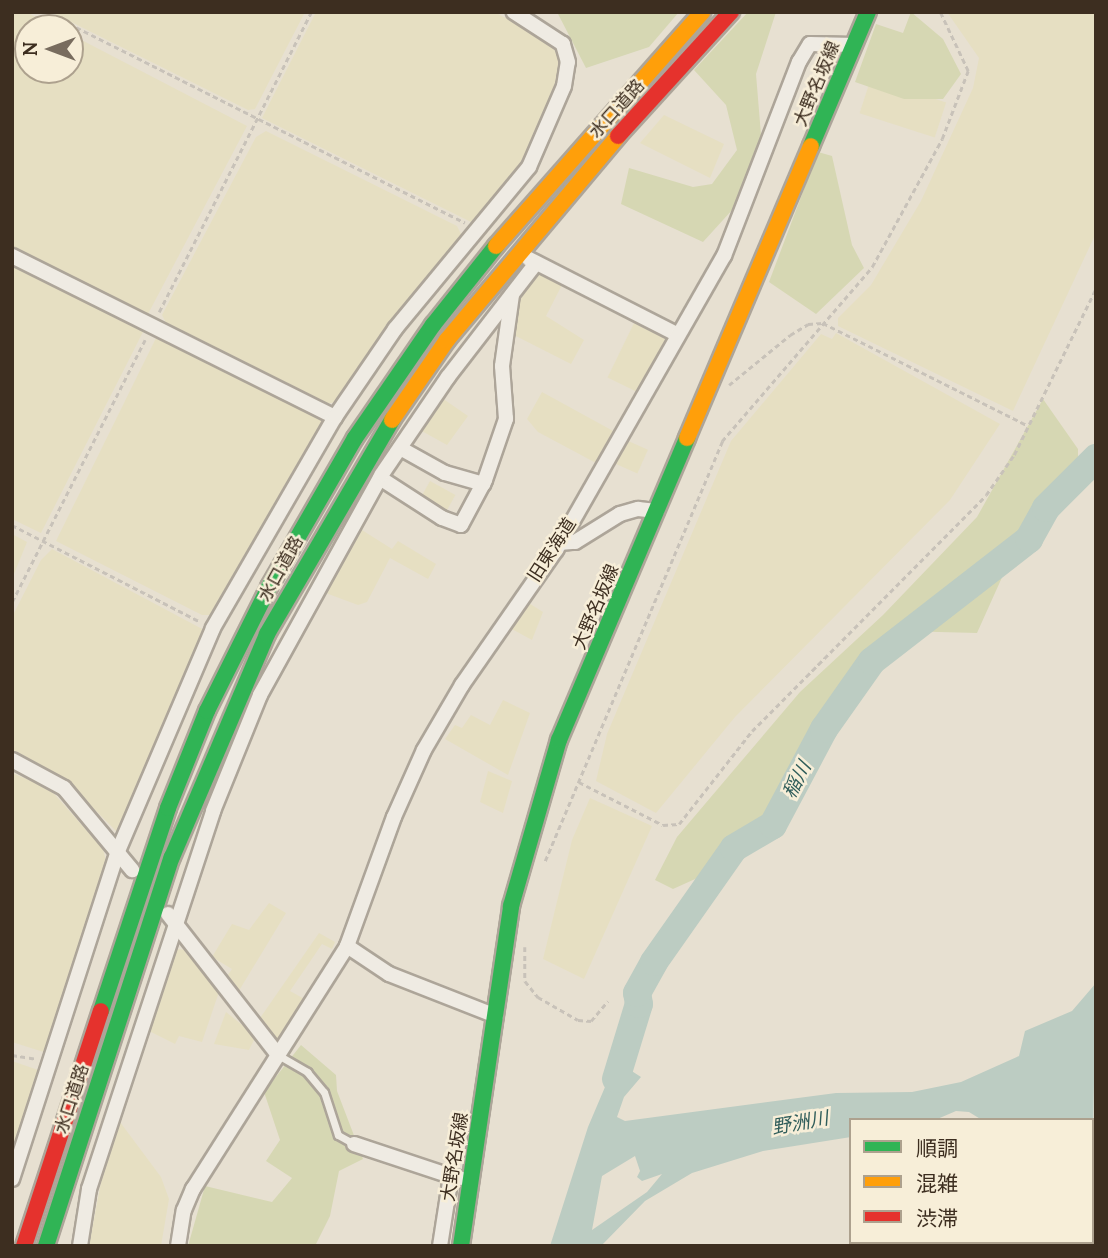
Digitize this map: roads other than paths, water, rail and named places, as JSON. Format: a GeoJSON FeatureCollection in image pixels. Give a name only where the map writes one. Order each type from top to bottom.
{"type":"FeatureCollection","features":[{"type":"Feature","properties":{"kind":"main road","name":"水口道路"},"geometry":{"type":"LineString","coordinates":[[23,1246],[168,808],[207,711],[269,587],[355,438],[433,325],[528,207],[702,12]]}},
{"type":"Feature","properties":{"kind":"main road","name":"水口道路"},"geometry":{"type":"LineString","coordinates":[[46,1246],[177,846],[267,634],[316,544],[395,414],[447,340],[577,181],[731,12]]}},
{"type":"Feature","properties":{"kind":"main road","name":"大野名坂線"},"geometry":{"type":"LineString","coordinates":[[461,1246],[511,906],[559,740],[868,12]]}},
{"type":"Feature","properties":{"kind":"street"},"geometry":{"type":"LineString","coordinates":[[12,1179],[118,851],[214,628],[335,417],[395,329],[529,167],[564,86],[568,61],[563,44],[514,12]]}},
{"type":"Feature","properties":{"kind":"street","name":"旧東海道"},"geometry":{"type":"LineString","coordinates":[[178,1246],[184,1210],[193,1189],[347,946],[394,817],[424,750],[462,685],[559,542],[676,334],[724,256],[799,62],[810,44],[854,45]]}},
{"type":"Feature","properties":{"kind":"street"},"geometry":{"type":"LineString","coordinates":[[476,229],[489,236]]}},
{"type":"Feature","properties":{"kind":"street"},"geometry":{"type":"LineString","coordinates":[[12,256],[335,417]]}},
{"type":"Feature","properties":{"kind":"street"},"geometry":{"type":"LineString","coordinates":[[80,1246],[89,1189],[213,811],[260,695],[380,478],[512,293],[532,260],[676,334]]}},
{"type":"Feature","properties":{"kind":"street"},"geometry":{"type":"LineString","coordinates":[[380,478],[442,518],[461,526],[483,484],[506,419],[502,366],[512,293]]}},
{"type":"Feature","properties":{"kind":"street"},"geometry":{"type":"LineString","coordinates":[[400,448],[445,473],[483,484]]}},
{"type":"Feature","properties":{"kind":"street"},"geometry":{"type":"LineString","coordinates":[[559,542],[575,542],[620,514],[639,509],[657,511]]}},
{"type":"Feature","properties":{"kind":"street"},"geometry":{"type":"LineString","coordinates":[[12,760],[64,788],[132,870]]}},
{"type":"Feature","properties":{"kind":"street"},"geometry":{"type":"LineString","coordinates":[[168,914],[278,1055]]}},
{"type":"Feature","properties":{"kind":"street"},"geometry":{"type":"LineString","coordinates":[[347,946],[389,974],[496,1016]]}},
{"type":"Feature","properties":{"kind":"street"},"geometry":{"type":"LineString","coordinates":[[354,1144],[471,1180]]}},
{"type":"Feature","properties":{"kind":"street"},"geometry":{"type":"LineString","coordinates":[[440,1246],[451,1176]]}},
{"type":"Feature","properties":{"kind":"lane"},"geometry":{"type":"LineString","coordinates":[[278,1055],[307,1072],[324,1092],[338,1135],[354,1144]]}},
{"type":"Feature","properties":{"kind":"water","name":"野洲川"},"geometry":{"type":"Polygon","coordinates":[[[1096,983],[1093,1118],[979,1118],[969,1112],[956,1111],[940,1118],[849,1118],[849,1137],[763,1151],[692,1173],[645,1201],[601,1246],[550,1246],[588,1127],[625,1040],[627,1068],[641,1077],[624,1097],[617,1117],[625,1121],[836,1093],[912,1092],[961,1082],[1019,1056],[1025,1031],[1072,1011],[1096,983]],[[635,1156],[602,1176],[592,1230],[647,1192],[662,1174],[642,1181],[637,1177],[640,1171],[635,1156]]]}},
{"type":"Feature","properties":{"kind":"waterway","name":"稲川"},"geometry":{"type":"LineString","coordinates":[[616,1079],[639,1004],[637,993],[654,962],[734,848],[773,825],[824,729],[872,661],[1029,539],[1046,508],[1096,458]]}}]}
